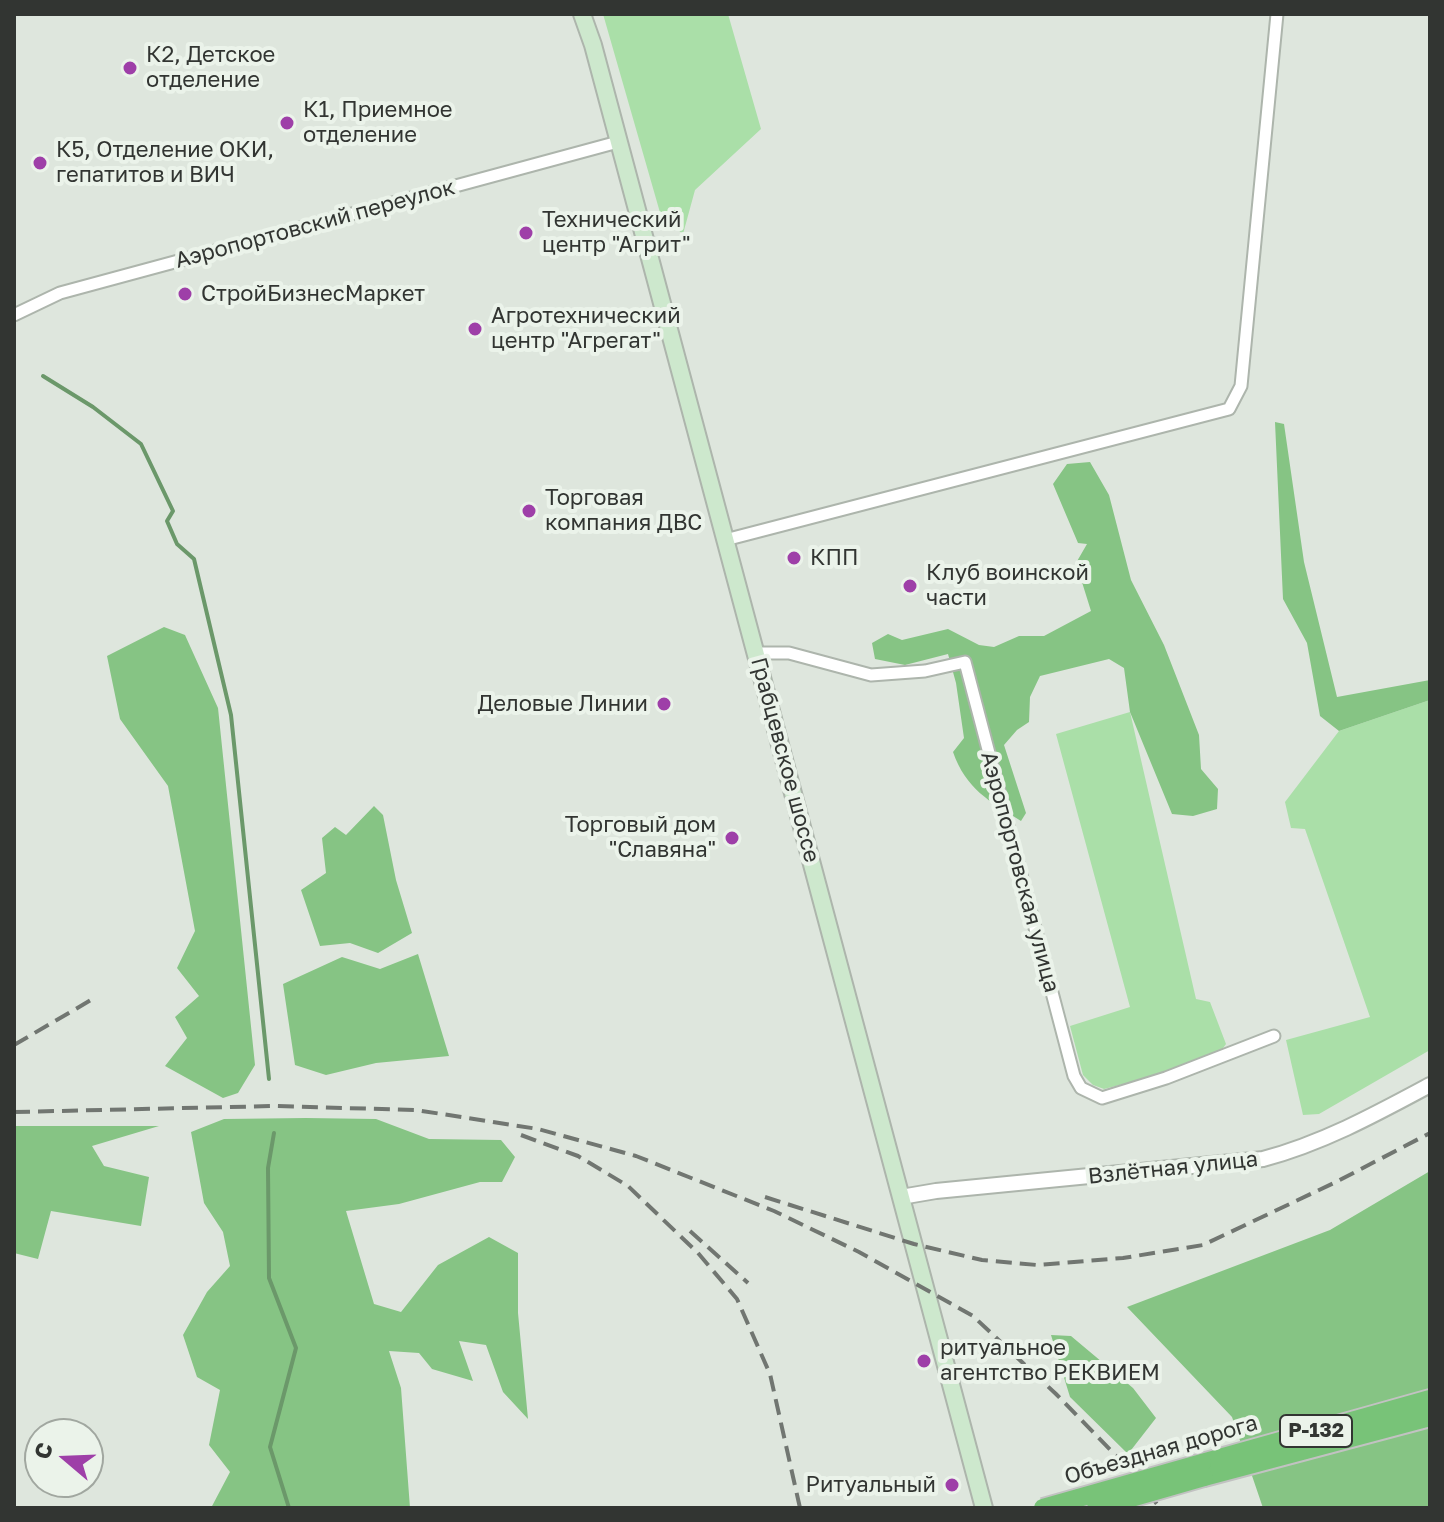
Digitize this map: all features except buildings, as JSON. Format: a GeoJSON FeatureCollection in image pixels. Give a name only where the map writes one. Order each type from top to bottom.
{"type":"FeatureCollection","features":[{"type":"Feature","properties":{"kind":"highway","name":"Объездная дорога"},"geometry":{"type":"LineString","coordinates":[[1096,1508],[1203,1470],[1430,1399]]}},
{"type":"Feature","properties":{"kind":"highway","name":"Объездная дорога"},"geometry":{"type":"LineString","coordinates":[[1043,1508],[1430,1417]]}},
{"type":"Feature","properties":{"kind":"main road","name":"Грабцевское шоссе"},"geometry":{"type":"LineString","coordinates":[[582,14],[593,45],[984,1508]]}},
{"type":"Feature","properties":{"kind":"street"},"geometry":{"type":"LineString","coordinates":[[725,540],[1229,409],[1241,386],[1277,14]]}},
{"type":"Feature","properties":{"kind":"street","name":"Аэропортовский переулок"},"geometry":{"type":"LineString","coordinates":[[14,315],[60,293],[618,142]]}},
{"type":"Feature","properties":{"kind":"street","name":"Аэропортовская улица"},"geometry":{"type":"LineString","coordinates":[[755,653],[789,653],[871,675],[925,671],[965,662],[1074,1076],[1081,1088],[1102,1098],[1166,1078],[1274,1036]]}},
{"type":"Feature","properties":{"kind":"street","name":"Взлётная улица"},"geometry":{"type":"LineString","coordinates":[[901,1197],[1263,1159],[1301,1149],[1371,1117],[1430,1085]]}},
{"type":"Feature","properties":{"kind":"green space"},"geometry":{"type":"Polygon","coordinates":[[[603,14],[728,14],[761,129],[695,190],[683,234],[661,216],[603,14]]]}},
{"type":"Feature","properties":{"kind":"green space"},"geometry":{"type":"Polygon","coordinates":[[[1275,422],[1284,424],[1304,562],[1337,697],[1430,680],[1430,700],[1339,731],[1320,716],[1307,643],[1283,599],[1275,422]]]}},
{"type":"Feature","properties":{"kind":"green space"},"geometry":{"type":"Polygon","coordinates":[[[1090,462],[1109,495],[1131,580],[1164,645],[1199,735],[1201,769],[1218,789],[1217,809],[1193,816],[1172,814],[1130,712],[1124,668],[1109,659],[1040,676],[1030,697],[1029,722],[1004,745],[1026,813],[1021,821],[980,793],[958,765],[953,752],[964,738],[956,683],[948,654],[905,665],[875,659],[872,643],[888,634],[902,640],[948,629],[979,645],[994,647],[1019,636],[1044,636],[1091,611],[1076,563],[1087,544],[1078,543],[1053,484],[1067,464],[1090,462]]]}},
{"type":"Feature","properties":{"kind":"green space"},"geometry":{"type":"Polygon","coordinates":[[[164,627],[185,635],[218,708],[255,1065],[238,1093],[223,1098],[165,1066],[187,1038],[175,1017],[199,996],[177,968],[195,931],[168,786],[120,719],[107,656],[164,627]]]}},
{"type":"Feature","properties":{"kind":"green space"},"geometry":{"type":"Polygon","coordinates":[[[1430,700],[1430,1050],[1319,1114],[1303,1115],[1286,1040],[1370,1017],[1305,829],[1291,828],[1285,802],[1339,731],[1430,700]]]}},
{"type":"Feature","properties":{"kind":"green space"},"geometry":{"type":"Polygon","coordinates":[[[1130,712],[1196,999],[1210,1002],[1226,1044],[1221,1051],[1167,1073],[1104,1089],[1093,1085],[1083,1075],[1070,1026],[1130,1007],[1056,734],[1130,712]]]}},
{"type":"Feature","properties":{"kind":"green space"},"geometry":{"type":"Polygon","coordinates":[[[374,806],[383,815],[396,880],[412,933],[378,953],[350,943],[320,946],[301,890],[326,873],[322,838],[335,827],[346,835],[374,806]]]}},
{"type":"Feature","properties":{"kind":"green space"},"geometry":{"type":"Polygon","coordinates":[[[418,954],[449,1056],[376,1063],[326,1075],[295,1065],[283,984],[342,957],[380,969],[418,954]]]}},
{"type":"Feature","properties":{"kind":"green space"},"geometry":{"type":"Polygon","coordinates":[[[224,1119],[376,1119],[429,1139],[501,1140],[515,1157],[502,1182],[480,1182],[399,1204],[346,1211],[374,1304],[401,1312],[438,1265],[489,1237],[518,1253],[518,1313],[528,1419],[503,1392],[486,1345],[459,1341],[473,1381],[432,1369],[419,1353],[389,1351],[401,1388],[410,1508],[211,1508],[230,1472],[209,1445],[220,1390],[197,1377],[183,1335],[207,1292],[230,1266],[223,1232],[204,1203],[191,1132],[224,1119]]]}},
{"type":"Feature","properties":{"kind":"green space"},"geometry":{"type":"Polygon","coordinates":[[[14,1126],[159,1126],[92,1146],[104,1166],[149,1177],[141,1226],[51,1211],[38,1259],[14,1253],[14,1126]]]}},
{"type":"Feature","properties":{"kind":"green space"},"geometry":{"type":"Polygon","coordinates":[[[1430,1171],[1430,1508],[1263,1508],[1232,1417],[1127,1307],[1330,1230],[1430,1171]]]}},
{"type":"Feature","properties":{"kind":"green space"},"geometry":{"type":"Polygon","coordinates":[[[1051,1335],[1071,1336],[1133,1388],[1156,1418],[1128,1454],[1070,1397],[1051,1335]]]}},
{"type":"Feature","properties":{"kind":"waterway"},"geometry":{"type":"LineString","coordinates":[[43,376],[93,407],[141,444],[173,511],[167,521],[177,544],[194,559],[231,715],[269,1079]]}},
{"type":"Feature","properties":{"kind":"waterway"},"geometry":{"type":"LineString","coordinates":[[274,1133],[268,1168],[269,1278],[296,1348],[270,1447],[289,1508]]}},
{"type":"Feature","properties":{"kind":"railway"},"geometry":{"type":"LineString","coordinates":[[14,1045],[91,1000]]}},
{"type":"Feature","properties":{"kind":"railway"},"geometry":{"type":"LineString","coordinates":[[14,1112],[274,1106],[416,1110],[538,1129],[636,1156],[774,1211],[859,1252],[973,1316],[1056,1394],[1130,1470],[1160,1508]]}},
{"type":"Feature","properties":{"kind":"railway"},"geometry":{"type":"LineString","coordinates":[[765,1197],[914,1244],[982,1260],[1037,1265],[1123,1258],[1203,1245],[1430,1133]]}},
{"type":"Feature","properties":{"kind":"railway"},"geometry":{"type":"LineString","coordinates":[[521,1135],[578,1156],[628,1186],[698,1253],[737,1299],[770,1374],[800,1508]]}},
{"type":"Feature","properties":{"kind":"railway"},"geometry":{"type":"LineString","coordinates":[[690,1231],[748,1283]]}},
{"type":"Feature","properties":{"kind":"place","name":"К2, Детское отделение"},"geometry":{"type":"Point","coordinates":[130,68]}},
{"type":"Feature","properties":{"kind":"place","name":"К1, Приемное отделение"},"geometry":{"type":"Point","coordinates":[287,123]}},
{"type":"Feature","properties":{"kind":"place","name":"К5, Отделение ОКИ, гепатитов и ВИЧ"},"geometry":{"type":"Point","coordinates":[40,163]}},
{"type":"Feature","properties":{"kind":"place","name":"Технический центр \"Агрит\""},"geometry":{"type":"Point","coordinates":[526,233]}},
{"type":"Feature","properties":{"kind":"place","name":"СтройБизнесМаркет"},"geometry":{"type":"Point","coordinates":[185,294]}},
{"type":"Feature","properties":{"kind":"place","name":"Агротехнический центр \"Агрегат\""},"geometry":{"type":"Point","coordinates":[475,329]}},
{"type":"Feature","properties":{"kind":"place","name":"Торговая компания ДВС"},"geometry":{"type":"Point","coordinates":[529,511]}},
{"type":"Feature","properties":{"kind":"place","name":"КПП"},"geometry":{"type":"Point","coordinates":[794,558]}},
{"type":"Feature","properties":{"kind":"place","name":"Клуб воинской части"},"geometry":{"type":"Point","coordinates":[910,586]}},
{"type":"Feature","properties":{"kind":"place","name":"Деловые Линии"},"geometry":{"type":"Point","coordinates":[664,704]}},
{"type":"Feature","properties":{"kind":"place","name":"Торговый дом \"Славяна\""},"geometry":{"type":"Point","coordinates":[732,838]}},
{"type":"Feature","properties":{"kind":"place","name":"ритуальное агентство РЕКВИЕМ"},"geometry":{"type":"Point","coordinates":[924,1361]}},
{"type":"Feature","properties":{"kind":"place","name":"Ритуальный"},"geometry":{"type":"Point","coordinates":[952,1485]}}]}
